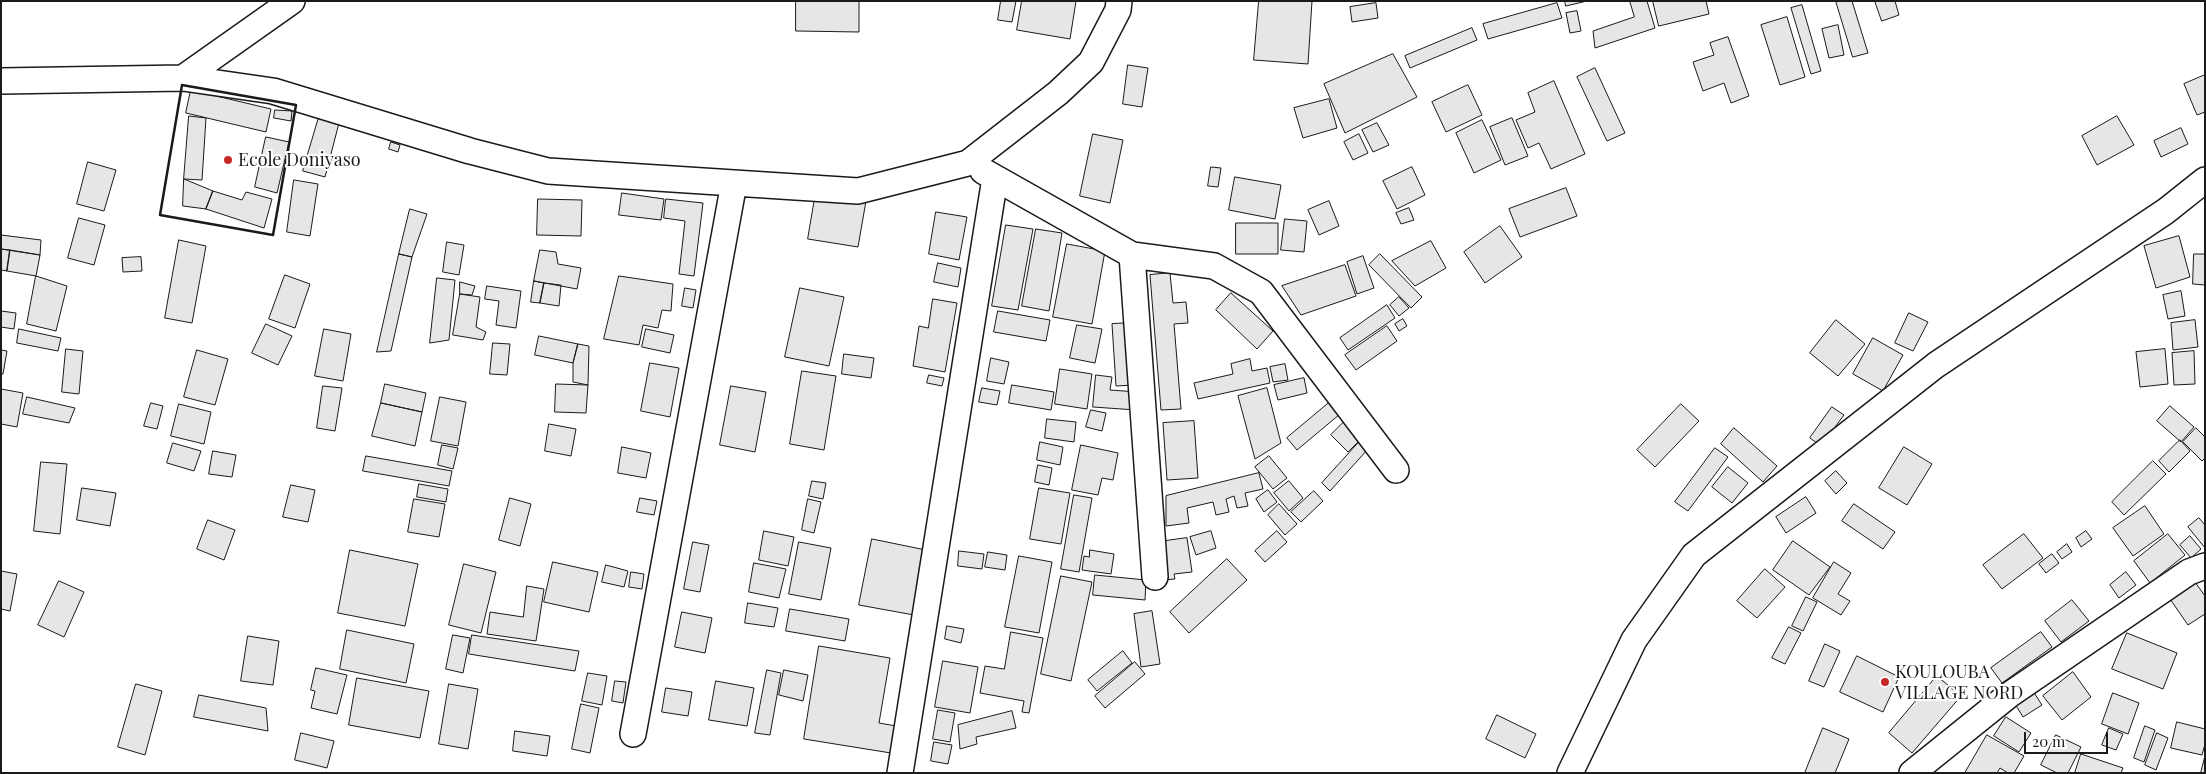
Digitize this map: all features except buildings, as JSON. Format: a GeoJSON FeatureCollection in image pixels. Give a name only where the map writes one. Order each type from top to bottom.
{"type":"FeatureCollection","features":[{"type":"Feature","properties":{"kind":"street"},"geometry":{"type":"LineString","coordinates":[[183,78],[292,1]]}},
{"type":"Feature","properties":{"kind":"street"},"geometry":{"type":"LineString","coordinates":[[1,81],[183,78],[273,91],[470,151],[548,170],[858,191],[968,163],[1058,93],[1091,62],[1118,10],[1119,1]]}},
{"type":"Feature","properties":{"kind":"street"},"geometry":{"type":"LineString","coordinates":[[968,163],[1132,255],[1214,266],[1261,292],[1396,470]]}},
{"type":"Feature","properties":{"kind":"street"},"geometry":{"type":"LineString","coordinates":[[900,773],[995,178]]}},
{"type":"Feature","properties":{"kind":"street"},"geometry":{"type":"LineString","coordinates":[[1570,773],[1634,640],[1694,555],[1936,365],[2166,211],[2205,180]]}},
{"type":"Feature","properties":{"kind":"street"},"geometry":{"type":"LineString","coordinates":[[633,734],[734,183]]}},
{"type":"Feature","properties":{"kind":"street"},"geometry":{"type":"LineString","coordinates":[[1132,255],[1155,577]]}},
{"type":"Feature","properties":{"kind":"street"},"geometry":{"type":"LineString","coordinates":[[1912,773],[2009,695],[2189,572],[2205,566]]}},
{"type":"Feature","properties":{"kind":"wall"},"geometry":{"type":"LineString","coordinates":[[182,85],[296,105],[273,235],[160,215],[182,85]]}},
{"type":"Feature","properties":{"kind":"place","name":"Ecole Doniyaso"},"geometry":{"type":"Point","coordinates":[228,160]}},
{"type":"Feature","properties":{"kind":"place","name":"KOULOUBA VILLAGE NORD"},"geometry":{"type":"Point","coordinates":[1885,682]}}]}
